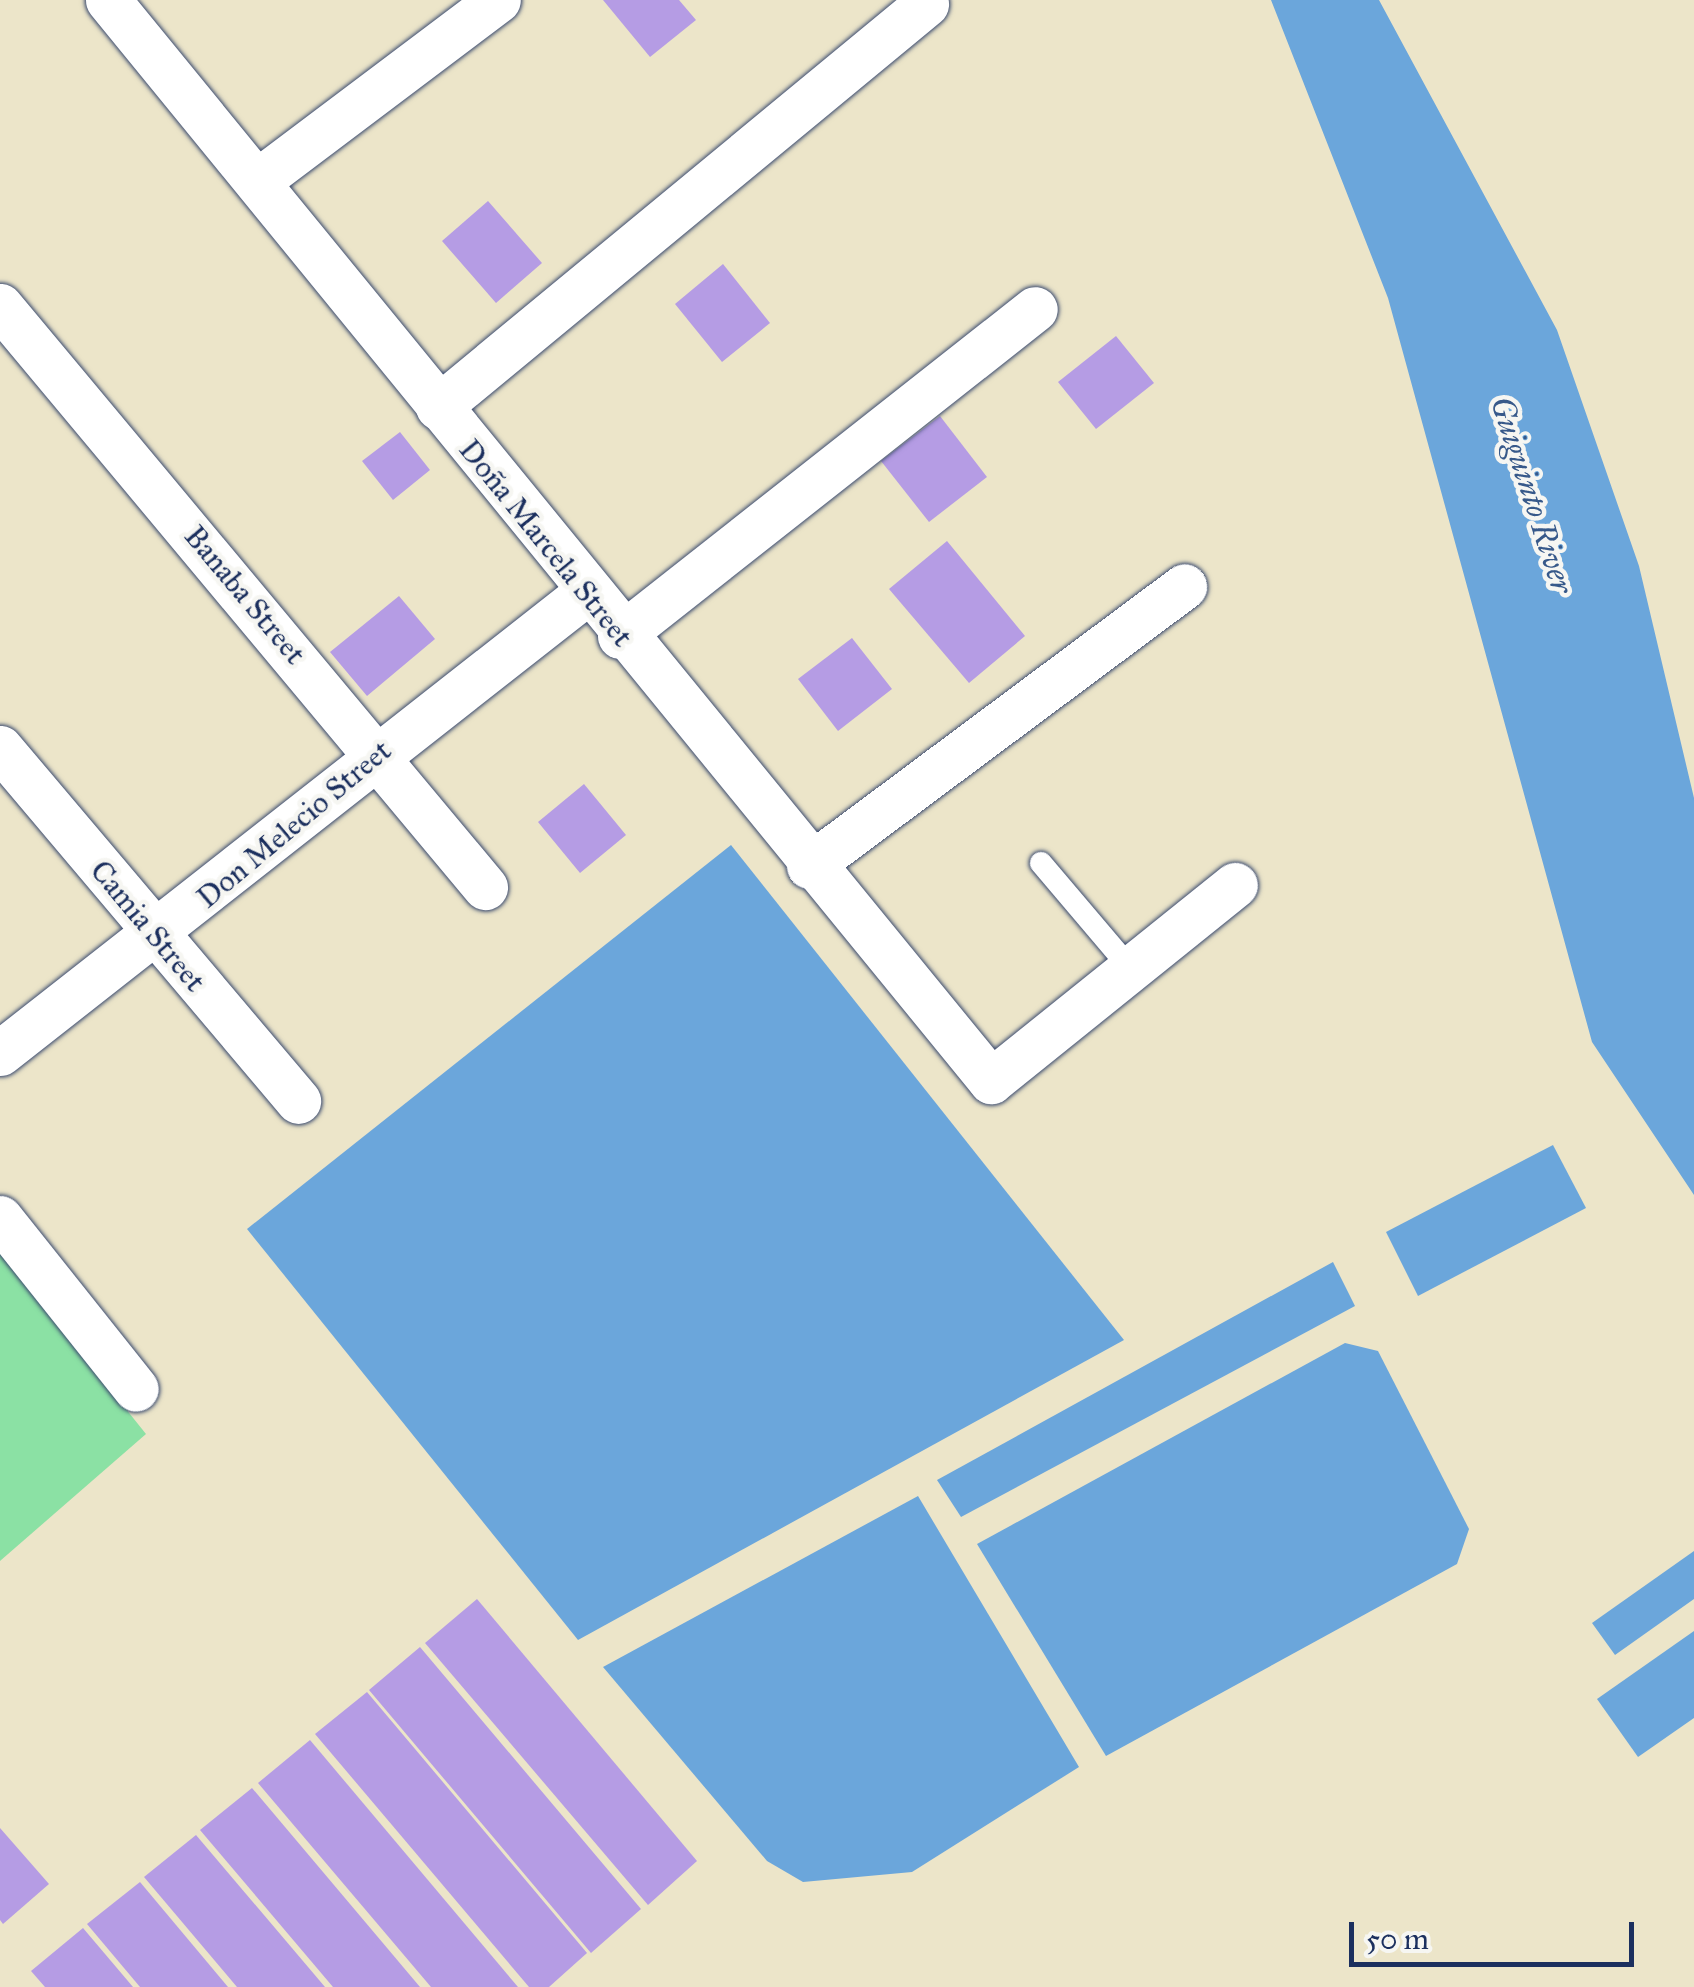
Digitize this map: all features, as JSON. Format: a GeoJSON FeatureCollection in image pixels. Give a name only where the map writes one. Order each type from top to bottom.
{"type":"FeatureCollection","features":[{"type":"Feature","properties":{"kind":"street","name":"Doña Marcela Street"},"geometry":{"type":"LineString","coordinates":[[108,0],[259,180],[620,636],[990,1081],[1130,969]]}},
{"type":"Feature","properties":{"kind":"street"},"geometry":{"type":"LineString","coordinates":[[259,180],[498,0]]}},
{"type":"Feature","properties":{"kind":"street"},"geometry":{"type":"LineString","coordinates":[[438,407],[926,4]]}},
{"type":"Feature","properties":{"kind":"street","name":"Banaba Street"},"geometry":{"type":"LineString","coordinates":[[0,306],[378,753],[485,888]]}},
{"type":"Feature","properties":{"kind":"street"},"geometry":{"type":"LineString","coordinates":[[620,636],[1034,308]]}},
{"type":"Feature","properties":{"kind":"street"},"geometry":{"type":"LineString","coordinates":[[809,866],[1184,586]]}},
{"type":"Feature","properties":{"kind":"street","name":"Don Melecio Street"},"geometry":{"type":"LineString","coordinates":[[0,1053],[157,937],[378,753],[586,593]]}},
{"type":"Feature","properties":{"kind":"street","name":"Camia Street"},"geometry":{"type":"LineString","coordinates":[[0,748],[298,1101]]}},
{"type":"Feature","properties":{"kind":"street"},"geometry":{"type":"LineString","coordinates":[[1130,969],[1236,885]]}},
{"type":"Feature","properties":{"kind":"street"},"geometry":{"type":"LineString","coordinates":[[0,1218],[136,1390]]}},
{"type":"Feature","properties":{"kind":"lane"},"geometry":{"type":"LineString","coordinates":[[1042,863],[1130,969]]}},
{"type":"Feature","properties":{"kind":"green space"},"geometry":{"type":"Polygon","coordinates":[[[0,1252],[146,1434],[0,1561],[0,1252]]]}},
{"type":"Feature","properties":{"kind":"water","name":"Guiguinto River"},"geometry":{"type":"Polygon","coordinates":[[[1271,0],[1379,0],[1557,330],[1639,566],[1694,798],[1694,1195],[1592,1042],[1388,298],[1271,0]]]}},
{"type":"Feature","properties":{"kind":"water"},"geometry":{"type":"Polygon","coordinates":[[[731,845],[1124,1340],[578,1640],[247,1229],[731,845]]]}},
{"type":"Feature","properties":{"kind":"water"},"geometry":{"type":"Polygon","coordinates":[[[1553,1145],[1586,1208],[1418,1296],[1386,1232],[1553,1145]]]}},
{"type":"Feature","properties":{"kind":"water"},"geometry":{"type":"Polygon","coordinates":[[[1333,1262],[1355,1306],[961,1517],[937,1480],[1333,1262]]]}},
{"type":"Feature","properties":{"kind":"water"},"geometry":{"type":"Polygon","coordinates":[[[1345,1343],[1378,1351],[1469,1529],[1457,1564],[1106,1756],[977,1544],[1345,1343]]]}},
{"type":"Feature","properties":{"kind":"water"},"geometry":{"type":"Polygon","coordinates":[[[918,1496],[1079,1767],[912,1872],[803,1882],[767,1861],[603,1667],[918,1496]]]}},
{"type":"Feature","properties":{"kind":"water"},"geometry":{"type":"Polygon","coordinates":[[[1694,1551],[1694,1599],[1615,1655],[1592,1623],[1694,1551]]]}},
{"type":"Feature","properties":{"kind":"water"},"geometry":{"type":"Polygon","coordinates":[[[1694,1631],[1694,1718],[1638,1757],[1597,1699],[1694,1631]]]}},
{"type":"Feature","properties":{"kind":"building"},"geometry":{"type":"Polygon","coordinates":[[[603,0],[679,0],[696,20],[650,57],[603,0]]]}},
{"type":"Feature","properties":{"kind":"building"},"geometry":{"type":"Polygon","coordinates":[[[488,201],[542,263],[496,303],[442,241],[488,201]]]}},
{"type":"Feature","properties":{"kind":"building"},"geometry":{"type":"Polygon","coordinates":[[[723,264],[770,323],[722,362],[675,304],[723,264]]]}},
{"type":"Feature","properties":{"kind":"building"},"geometry":{"type":"Polygon","coordinates":[[[1116,336],[1154,383],[1096,429],[1058,382],[1116,336]]]}},
{"type":"Feature","properties":{"kind":"building"},"geometry":{"type":"Polygon","coordinates":[[[940,416],[987,477],[929,522],[881,461],[940,416]]]}},
{"type":"Feature","properties":{"kind":"building"},"geometry":{"type":"Polygon","coordinates":[[[400,432],[430,470],[393,500],[362,461],[400,432]]]}},
{"type":"Feature","properties":{"kind":"building"},"geometry":{"type":"Polygon","coordinates":[[[947,541],[1025,636],[969,683],[889,589],[947,541]]]}},
{"type":"Feature","properties":{"kind":"building"},"geometry":{"type":"Polygon","coordinates":[[[399,596],[435,639],[367,696],[330,652],[399,596]]]}},
{"type":"Feature","properties":{"kind":"building"},"geometry":{"type":"Polygon","coordinates":[[[852,638],[892,689],[838,731],[798,679],[852,638]]]}},
{"type":"Feature","properties":{"kind":"building"},"geometry":{"type":"Polygon","coordinates":[[[584,784],[626,835],[580,873],[538,822],[584,784]]]}},
{"type":"Feature","properties":{"kind":"building"},"geometry":{"type":"Polygon","coordinates":[[[477,1599],[697,1861],[648,1905],[425,1643],[477,1599]]]}},
{"type":"Feature","properties":{"kind":"building"},"geometry":{"type":"Polygon","coordinates":[[[420,1647],[641,1909],[591,1953],[369,1690],[420,1647]]]}},
{"type":"Feature","properties":{"kind":"building"},"geometry":{"type":"Polygon","coordinates":[[[367,1692],[587,1953],[549,1987],[529,1987],[315,1734],[367,1692]]]}},
{"type":"Feature","properties":{"kind":"building"},"geometry":{"type":"Polygon","coordinates":[[[310,1740],[518,1987],[431,1987],[258,1783],[310,1740]]]}},
{"type":"Feature","properties":{"kind":"building"},"geometry":{"type":"Polygon","coordinates":[[[252,1788],[420,1987],[333,1987],[200,1830],[252,1788]]]}},
{"type":"Feature","properties":{"kind":"building"},"geometry":{"type":"Polygon","coordinates":[[[0,1828],[49,1884],[3,1924],[0,1920],[0,1828]]]}},
{"type":"Feature","properties":{"kind":"building"},"geometry":{"type":"Polygon","coordinates":[[[196,1835],[325,1987],[237,1987],[144,1877],[196,1835]]]}},
{"type":"Feature","properties":{"kind":"building"},"geometry":{"type":"Polygon","coordinates":[[[140,1882],[228,1987],[140,1987],[87,1924],[140,1882]]]}},
{"type":"Feature","properties":{"kind":"building"},"geometry":{"type":"Polygon","coordinates":[[[83,1928],[133,1987],[45,1987],[31,1971],[83,1928]]]}}]}
